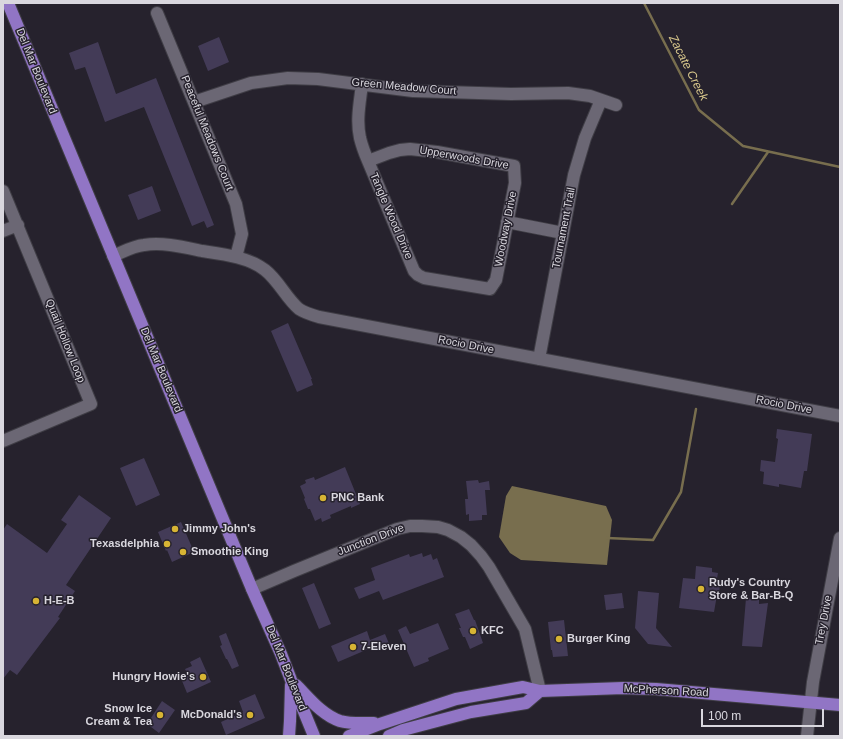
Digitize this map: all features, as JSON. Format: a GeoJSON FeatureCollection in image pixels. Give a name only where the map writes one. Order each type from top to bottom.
{"type":"FeatureCollection","features":[{"type":"Feature","properties":{"kind":"main road","name":"Del Mar Boulevard"},"geometry":{"type":"LineString","coordinates":[[8,3],[314,736]]}},
{"type":"Feature","properties":{"kind":"main road"},"geometry":{"type":"LineString","coordinates":[[291,680],[318,708],[331,717],[341,721],[353,723],[380,724]]}},
{"type":"Feature","properties":{"kind":"main road"},"geometry":{"type":"LineString","coordinates":[[289,736],[291,680]]}},
{"type":"Feature","properties":{"kind":"main road","name":"McPherson Road"},"geometry":{"type":"LineString","coordinates":[[349,736],[380,724],[456,699],[523,687],[540,691],[616,688],[656,689],[840,705]]}},
{"type":"Feature","properties":{"kind":"main road"},"geometry":{"type":"LineString","coordinates":[[389,736],[403,730],[471,712],[526,703],[540,691]]}},
{"type":"Feature","properties":{"kind":"street","name":"Peaceful Meadows Court"},"geometry":{"type":"LineString","coordinates":[[157,13],[236,204],[242,234],[236,257]]}},
{"type":"Feature","properties":{"kind":"street","name":"Green Meadow Court"},"geometry":{"type":"LineString","coordinates":[[194,102],[251,83],[288,78],[318,79],[413,91],[504,94],[568,93],[590,96],[616,105]]}},
{"type":"Feature","properties":{"kind":"street","name":"Tangle Wood Drive"},"geometry":{"type":"LineString","coordinates":[[362,84],[359,110],[359,128],[362,146],[414,271],[424,278],[490,289]]}},
{"type":"Feature","properties":{"kind":"street","name":"Tournament Trail"},"geometry":{"type":"LineString","coordinates":[[539,359],[578,159],[601,100]]}},
{"type":"Feature","properties":{"kind":"street","name":"Upperwoods Drive"},"geometry":{"type":"LineString","coordinates":[[368,162],[389,153],[410,149],[438,152],[514,166]]}},
{"type":"Feature","properties":{"kind":"street","name":"Woodway Drive"},"geometry":{"type":"LineString","coordinates":[[490,289],[496,280],[515,183],[514,166]]}},
{"type":"Feature","properties":{"kind":"street","name":"Quail Hollow Loop"},"geometry":{"type":"LineString","coordinates":[[3,191],[91,404],[3,441]]}},
{"type":"Feature","properties":{"kind":"street"},"geometry":{"type":"LineString","coordinates":[[507,222],[563,233]]}},
{"type":"Feature","properties":{"kind":"street"},"geometry":{"type":"LineString","coordinates":[[3,231],[18,225]]}},
{"type":"Feature","properties":{"kind":"street","name":"Rocio Drive"},"geometry":{"type":"LineString","coordinates":[[113,256],[136,247],[154,244],[183,247],[236,257],[264,269],[273,277],[292,302],[300,309],[319,317],[840,416]]}},
{"type":"Feature","properties":{"kind":"street","name":"Junction Drive"},"geometry":{"type":"LineString","coordinates":[[252,589],[397,529],[410,526],[422,526],[438,527],[448,530],[461,537],[481,556],[512,606],[525,629],[540,691]]}},
{"type":"Feature","properties":{"kind":"street","name":"Trey Drive"},"geometry":{"type":"LineString","coordinates":[[807,736],[814,675],[840,538]]}},
{"type":"Feature","properties":{"kind":"shaded area"},"geometry":{"type":"Polygon","coordinates":[[[512,486],[606,506],[612,520],[607,565],[521,560],[510,553],[499,537],[506,496],[512,486]]]}},
{"type":"Feature","properties":{"kind":"building"},"geometry":{"type":"Polygon","coordinates":[[[219,37],[229,62],[208,71],[198,46],[219,37]]]}},
{"type":"Feature","properties":{"kind":"building"},"geometry":{"type":"Polygon","coordinates":[[[98,42],[116,94],[156,78],[214,225],[207,228],[204,221],[192,226],[144,107],[105,122],[85,67],[75,70],[69,53],[98,42]]]}},
{"type":"Feature","properties":{"kind":"building"},"geometry":{"type":"Polygon","coordinates":[[[152,186],[161,211],[138,220],[128,195],[152,186]]]}},
{"type":"Feature","properties":{"kind":"building"},"geometry":{"type":"Polygon","coordinates":[[[288,323],[312,379],[313,385],[297,392],[271,331],[288,323]]]}},
{"type":"Feature","properties":{"kind":"building"},"geometry":{"type":"Polygon","coordinates":[[[777,429],[812,434],[807,471],[804,471],[801,488],[779,484],[779,487],[763,484],[764,472],[760,471],[761,460],[775,462],[778,439],[776,438],[777,429]]]}},
{"type":"Feature","properties":{"kind":"building"},"geometry":{"type":"Polygon","coordinates":[[[144,458],[160,495],[136,506],[120,468],[144,458]]]}},
{"type":"Feature","properties":{"kind":"building"},"geometry":{"type":"Polygon","coordinates":[[[345,467],[360,504],[351,508],[351,506],[330,515],[331,518],[322,522],[321,518],[315,521],[310,509],[308,509],[300,486],[306,483],[305,480],[314,477],[315,480],[345,467]]]}},
{"type":"Feature","properties":{"kind":"building"},"geometry":{"type":"Polygon","coordinates":[[[478,480],[479,483],[489,481],[490,490],[485,490],[487,515],[482,515],[482,520],[469,521],[469,514],[466,515],[465,499],[468,499],[466,481],[478,480]]]}},
{"type":"Feature","properties":{"kind":"building","name":"H-E-B"},"geometry":{"type":"Polygon","coordinates":[[[79,495],[111,518],[66,585],[75,591],[58,617],[60,618],[17,675],[10,670],[3,679],[3,530],[7,524],[47,553],[67,524],[61,520],[79,495]]]}},
{"type":"Feature","properties":{"kind":"building"},"geometry":{"type":"Polygon","coordinates":[[[181,522],[194,552],[172,562],[158,532],[181,522]]]}},
{"type":"Feature","properties":{"kind":"building"},"geometry":{"type":"Polygon","coordinates":[[[422,553],[423,557],[431,554],[433,560],[437,558],[444,577],[383,600],[379,591],[359,599],[354,588],[375,580],[371,568],[409,554],[410,557],[422,553]]]}},
{"type":"Feature","properties":{"kind":"building","name":"Rudy's Country Store & Bar-B-Q"},"geometry":{"type":"Polygon","coordinates":[[[696,566],[712,568],[712,572],[718,573],[716,584],[720,584],[719,594],[717,595],[714,612],[679,608],[683,578],[695,579],[696,566]]]}},
{"type":"Feature","properties":{"kind":"building"},"geometry":{"type":"Polygon","coordinates":[[[314,583],[331,624],[319,629],[302,588],[314,583]]]}},
{"type":"Feature","properties":{"kind":"building"},"geometry":{"type":"Polygon","coordinates":[[[638,591],[659,593],[656,628],[672,647],[648,644],[635,628],[638,591]]]}},
{"type":"Feature","properties":{"kind":"building"},"geometry":{"type":"Polygon","coordinates":[[[622,593],[624,608],[606,610],[604,595],[622,593]]]}},
{"type":"Feature","properties":{"kind":"building"},"geometry":{"type":"Polygon","coordinates":[[[746,598],[759,600],[759,604],[768,603],[762,647],[742,646],[746,598]]]}},
{"type":"Feature","properties":{"kind":"building"},"geometry":{"type":"Polygon","coordinates":[[[469,609],[475,620],[483,643],[470,649],[459,628],[461,628],[455,614],[469,609]]]}},
{"type":"Feature","properties":{"kind":"building"},"geometry":{"type":"Polygon","coordinates":[[[564,620],[568,656],[553,657],[548,622],[564,620]]]}},
{"type":"Feature","properties":{"kind":"building"},"geometry":{"type":"Polygon","coordinates":[[[438,623],[449,649],[428,658],[429,661],[414,667],[398,630],[406,626],[410,634],[438,623]]]}},
{"type":"Feature","properties":{"kind":"building"},"geometry":{"type":"Polygon","coordinates":[[[367,631],[370,640],[385,634],[390,646],[382,650],[380,644],[338,662],[331,646],[367,631]]]}},
{"type":"Feature","properties":{"kind":"building"},"geometry":{"type":"Polygon","coordinates":[[[226,633],[239,666],[232,669],[220,646],[222,645],[219,636],[226,633]]]}},
{"type":"Feature","properties":{"kind":"building"},"geometry":{"type":"Polygon","coordinates":[[[200,657],[211,682],[187,693],[180,676],[187,673],[185,669],[192,666],[190,662],[200,657]]]}},
{"type":"Feature","properties":{"kind":"building","name":"McDonald's"},"geometry":{"type":"Polygon","coordinates":[[[255,694],[265,718],[226,735],[221,722],[243,712],[239,701],[255,694]]]}},
{"type":"Feature","properties":{"kind":"building"},"geometry":{"type":"Polygon","coordinates":[[[162,701],[175,710],[159,733],[147,724],[162,701]]]}},
{"type":"Feature","properties":{"kind":"waterway","name":"Zacate Creek"},"geometry":{"type":"LineString","coordinates":[[644,3],[699,110],[743,146],[840,167]]}},
{"type":"Feature","properties":{"kind":"waterway"},"geometry":{"type":"LineString","coordinates":[[732,204],[768,152]]}},
{"type":"Feature","properties":{"kind":"waterway"},"geometry":{"type":"LineString","coordinates":[[607,538],[653,540],[681,492],[696,409]]}},
{"type":"Feature","properties":{"kind":"place","name":"PNC Bank"},"geometry":{"type":"Point","coordinates":[323,498]}},
{"type":"Feature","properties":{"kind":"place","name":"Jimmy John's"},"geometry":{"type":"Point","coordinates":[175,529]}},
{"type":"Feature","properties":{"kind":"place","name":"Texasdelphia"},"geometry":{"type":"Point","coordinates":[167,544]}},
{"type":"Feature","properties":{"kind":"place","name":"Smoothie King"},"geometry":{"type":"Point","coordinates":[183,552]}},
{"type":"Feature","properties":{"kind":"place","name":"Rudy's Country Store & Bar-B-Q"},"geometry":{"type":"Point","coordinates":[701,589]}},
{"type":"Feature","properties":{"kind":"place","name":"H-E-B"},"geometry":{"type":"Point","coordinates":[36,601]}},
{"type":"Feature","properties":{"kind":"place","name":"KFC"},"geometry":{"type":"Point","coordinates":[473,631]}},
{"type":"Feature","properties":{"kind":"place","name":"Burger King"},"geometry":{"type":"Point","coordinates":[559,639]}},
{"type":"Feature","properties":{"kind":"place","name":"7-Eleven"},"geometry":{"type":"Point","coordinates":[353,647]}},
{"type":"Feature","properties":{"kind":"place","name":"Hungry Howie's"},"geometry":{"type":"Point","coordinates":[203,677]}},
{"type":"Feature","properties":{"kind":"place","name":"Snow Ice Cream & Tea"},"geometry":{"type":"Point","coordinates":[160,715]}},
{"type":"Feature","properties":{"kind":"place","name":"McDonald's"},"geometry":{"type":"Point","coordinates":[250,715]}}]}
